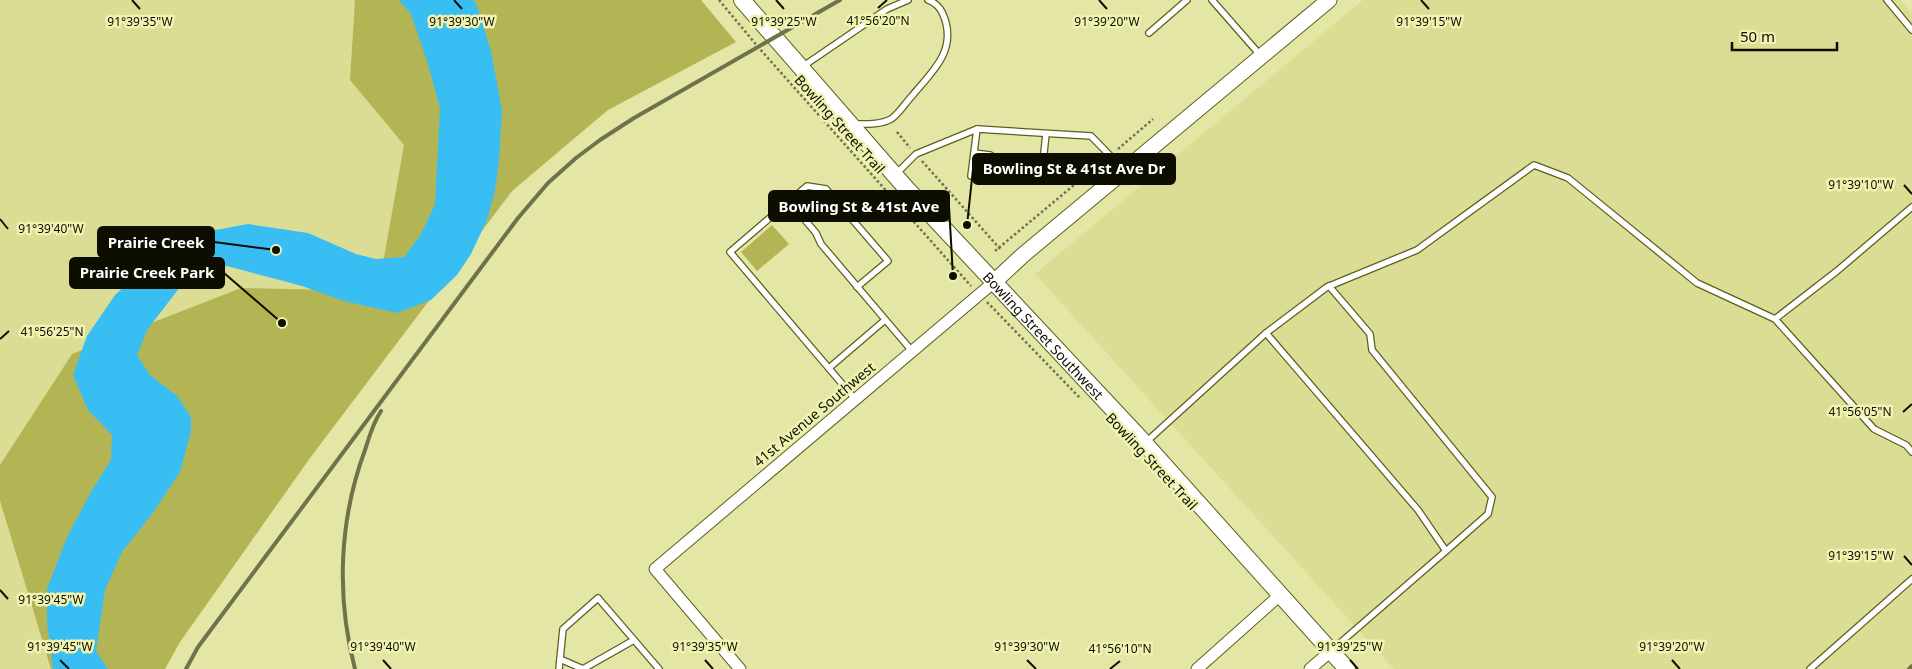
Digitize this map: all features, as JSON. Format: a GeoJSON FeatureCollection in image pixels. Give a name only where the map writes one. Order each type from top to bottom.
{"type":"FeatureCollection","features":[{"type":"Feature","properties":{"kind":"main road","name":"Bowling Street Southwest"},"geometry":{"type":"LineString","coordinates":[[742,0],[895,175],[1144,443],[1347,669]]}},
{"type":"Feature","properties":{"kind":"street"},"geometry":{"type":"LineString","coordinates":[[994,282],[1030,249],[1329,0]]}},
{"type":"Feature","properties":{"kind":"street","name":"41st Avenue Southwest"},"geometry":{"type":"LineString","coordinates":[[740,669],[655,569],[994,282]]}},
{"type":"Feature","properties":{"kind":"street"},"geometry":{"type":"LineString","coordinates":[[1197,669],[1280,595]]}},
{"type":"Feature","properties":{"kind":"street"},"geometry":{"type":"LineString","coordinates":[[1310,669],[1331,651]]}},
{"type":"Feature","properties":{"kind":"lane"},"geometry":{"type":"LineString","coordinates":[[800,68],[887,9],[908,0]]}},
{"type":"Feature","properties":{"kind":"lane"},"geometry":{"type":"LineString","coordinates":[[850,124],[876,124],[892,118],[940,63],[948,45],[948,32],[943,13],[934,3],[928,0]]}},
{"type":"Feature","properties":{"kind":"lane"},"geometry":{"type":"LineString","coordinates":[[1149,34],[1187,0]]}},
{"type":"Feature","properties":{"kind":"lane"},"geometry":{"type":"LineString","coordinates":[[1212,0],[1261,56]]}},
{"type":"Feature","properties":{"kind":"lane"},"geometry":{"type":"LineString","coordinates":[[1887,0],[1912,30]]}},
{"type":"Feature","properties":{"kind":"lane"},"geometry":{"type":"LineString","coordinates":[[895,175],[916,154],[977,129],[1091,136],[1124,170]]}},
{"type":"Feature","properties":{"kind":"lane"},"geometry":{"type":"LineString","coordinates":[[977,129],[971,176],[1041,180],[1046,134]]}},
{"type":"Feature","properties":{"kind":"lane"},"geometry":{"type":"LineString","coordinates":[[974,153],[990,155]]}},
{"type":"Feature","properties":{"kind":"lane"},"geometry":{"type":"LineString","coordinates":[[1032,160],[1042,161]]}},
{"type":"Feature","properties":{"kind":"lane"},"geometry":{"type":"LineString","coordinates":[[1144,443],[1266,333],[1329,286],[1417,250],[1534,165],[1568,178],[1697,283],[1775,318],[1874,429],[1906,445],[1912,452]]}},
{"type":"Feature","properties":{"kind":"lane"},"geometry":{"type":"LineString","coordinates":[[855,398],[730,252],[807,186],[826,188],[888,261],[857,287]]}},
{"type":"Feature","properties":{"kind":"lane"},"geometry":{"type":"LineString","coordinates":[[789,201],[816,233],[821,244],[912,351]]}},
{"type":"Feature","properties":{"kind":"lane"},"geometry":{"type":"LineString","coordinates":[[1775,318],[1837,271],[1912,207]]}},
{"type":"Feature","properties":{"kind":"lane"},"geometry":{"type":"LineString","coordinates":[[1329,286],[1370,334],[1372,350],[1492,497],[1488,514],[1331,651]]}},
{"type":"Feature","properties":{"kind":"lane"},"geometry":{"type":"LineString","coordinates":[[829,368],[885,320]]}},
{"type":"Feature","properties":{"kind":"lane"},"geometry":{"type":"LineString","coordinates":[[1266,333],[1418,510],[1446,552]]}},
{"type":"Feature","properties":{"kind":"lane"},"geometry":{"type":"LineString","coordinates":[[1810,669],[1912,579]]}},
{"type":"Feature","properties":{"kind":"lane"},"geometry":{"type":"LineString","coordinates":[[559,669],[563,629],[598,598],[659,669]]}},
{"type":"Feature","properties":{"kind":"lane"},"geometry":{"type":"LineString","coordinates":[[560,659],[583,669],[634,640]]}},
{"type":"Feature","properties":{"kind":"path","name":"Bowling Street Trail"},"geometry":{"type":"LineString","coordinates":[[720,0],[765,55],[968,283]]}},
{"type":"Feature","properties":{"kind":"path"},"geometry":{"type":"LineString","coordinates":[[995,251],[1000,249],[1153,119]]}},
{"type":"Feature","properties":{"kind":"path"},"geometry":{"type":"LineString","coordinates":[[897,132],[1000,249]]}},
{"type":"Feature","properties":{"kind":"path"},"geometry":{"type":"LineString","coordinates":[[992,307],[1081,400]]}},
{"type":"Feature","properties":{"kind":"shaded area"},"geometry":{"type":"Polygon","coordinates":[[[0,0],[355,0],[350,80],[404,145],[378,292],[72,354],[0,465],[0,0]]]}},
{"type":"Feature","properties":{"kind":"shaded area"},"geometry":{"type":"Polygon","coordinates":[[[355,0],[701,0],[736,42],[608,110],[512,191],[310,458],[180,642],[165,669],[51,669],[0,501],[0,465],[72,354],[241,288],[378,291],[404,145],[350,80],[355,0]]]}},
{"type":"Feature","properties":{"kind":"shaded area"},"geometry":{"type":"Polygon","coordinates":[[[1363,0],[1900,0],[1912,14],[1912,669],[1394,669],[1035,274],[1363,0]]]}},
{"type":"Feature","properties":{"kind":"shaded area"},"geometry":{"type":"Polygon","coordinates":[[[772,225],[789,244],[757,271],[741,252],[772,225]]]}},
{"type":"Feature","properties":{"kind":"shaded area"},"geometry":{"type":"Polygon","coordinates":[[[0,501],[51,669],[0,669],[0,501]]]}},
{"type":"Feature","properties":{"kind":"water"},"geometry":{"type":"Polygon","coordinates":[[[399,0],[472,0],[476,3],[491,51],[502,110],[499,160],[495,191],[487,220],[471,254],[457,275],[431,300],[397,313],[344,301],[302,286],[227,266],[180,287],[147,330],[137,355],[150,375],[177,396],[191,417],[191,431],[180,472],[152,514],[122,552],[105,590],[96,651],[108,669],[53,669],[47,623],[47,589],[67,537],[92,490],[111,460],[112,435],[88,410],[73,375],[87,336],[115,295],[153,259],[183,236],[248,224],[308,233],[356,254],[376,259],[404,257],[421,234],[435,204],[440,108],[411,14],[399,0]]]}},
{"type":"Feature","properties":{"kind":"railway"},"geometry":{"type":"LineString","coordinates":[[186,669],[198,647],[518,218],[548,183],[576,158],[634,118],[840,0]]}},
{"type":"Feature","properties":{"kind":"railway"},"geometry":{"type":"LineString","coordinates":[[355,669],[349,642],[343,587],[345,531],[356,477],[372,430],[381,411]]}},
{"type":"Feature","properties":{"kind":"railway"},"geometry":{"type":"LineString","coordinates":[[1909,669],[1912,666]]}},
{"type":"Feature","properties":{"kind":"place","name":"Bowling St & 41st Ave Dr"},"geometry":{"type":"Point","coordinates":[967,225]}},
{"type":"Feature","properties":{"kind":"place","name":"Prairie Creek"},"geometry":{"type":"Point","coordinates":[276,250]}},
{"type":"Feature","properties":{"kind":"place","name":"Bowling St & 41st Ave"},"geometry":{"type":"Point","coordinates":[953,276]}},
{"type":"Feature","properties":{"kind":"place","name":"Prairie Creek Park"},"geometry":{"type":"Point","coordinates":[282,323]}}]}
